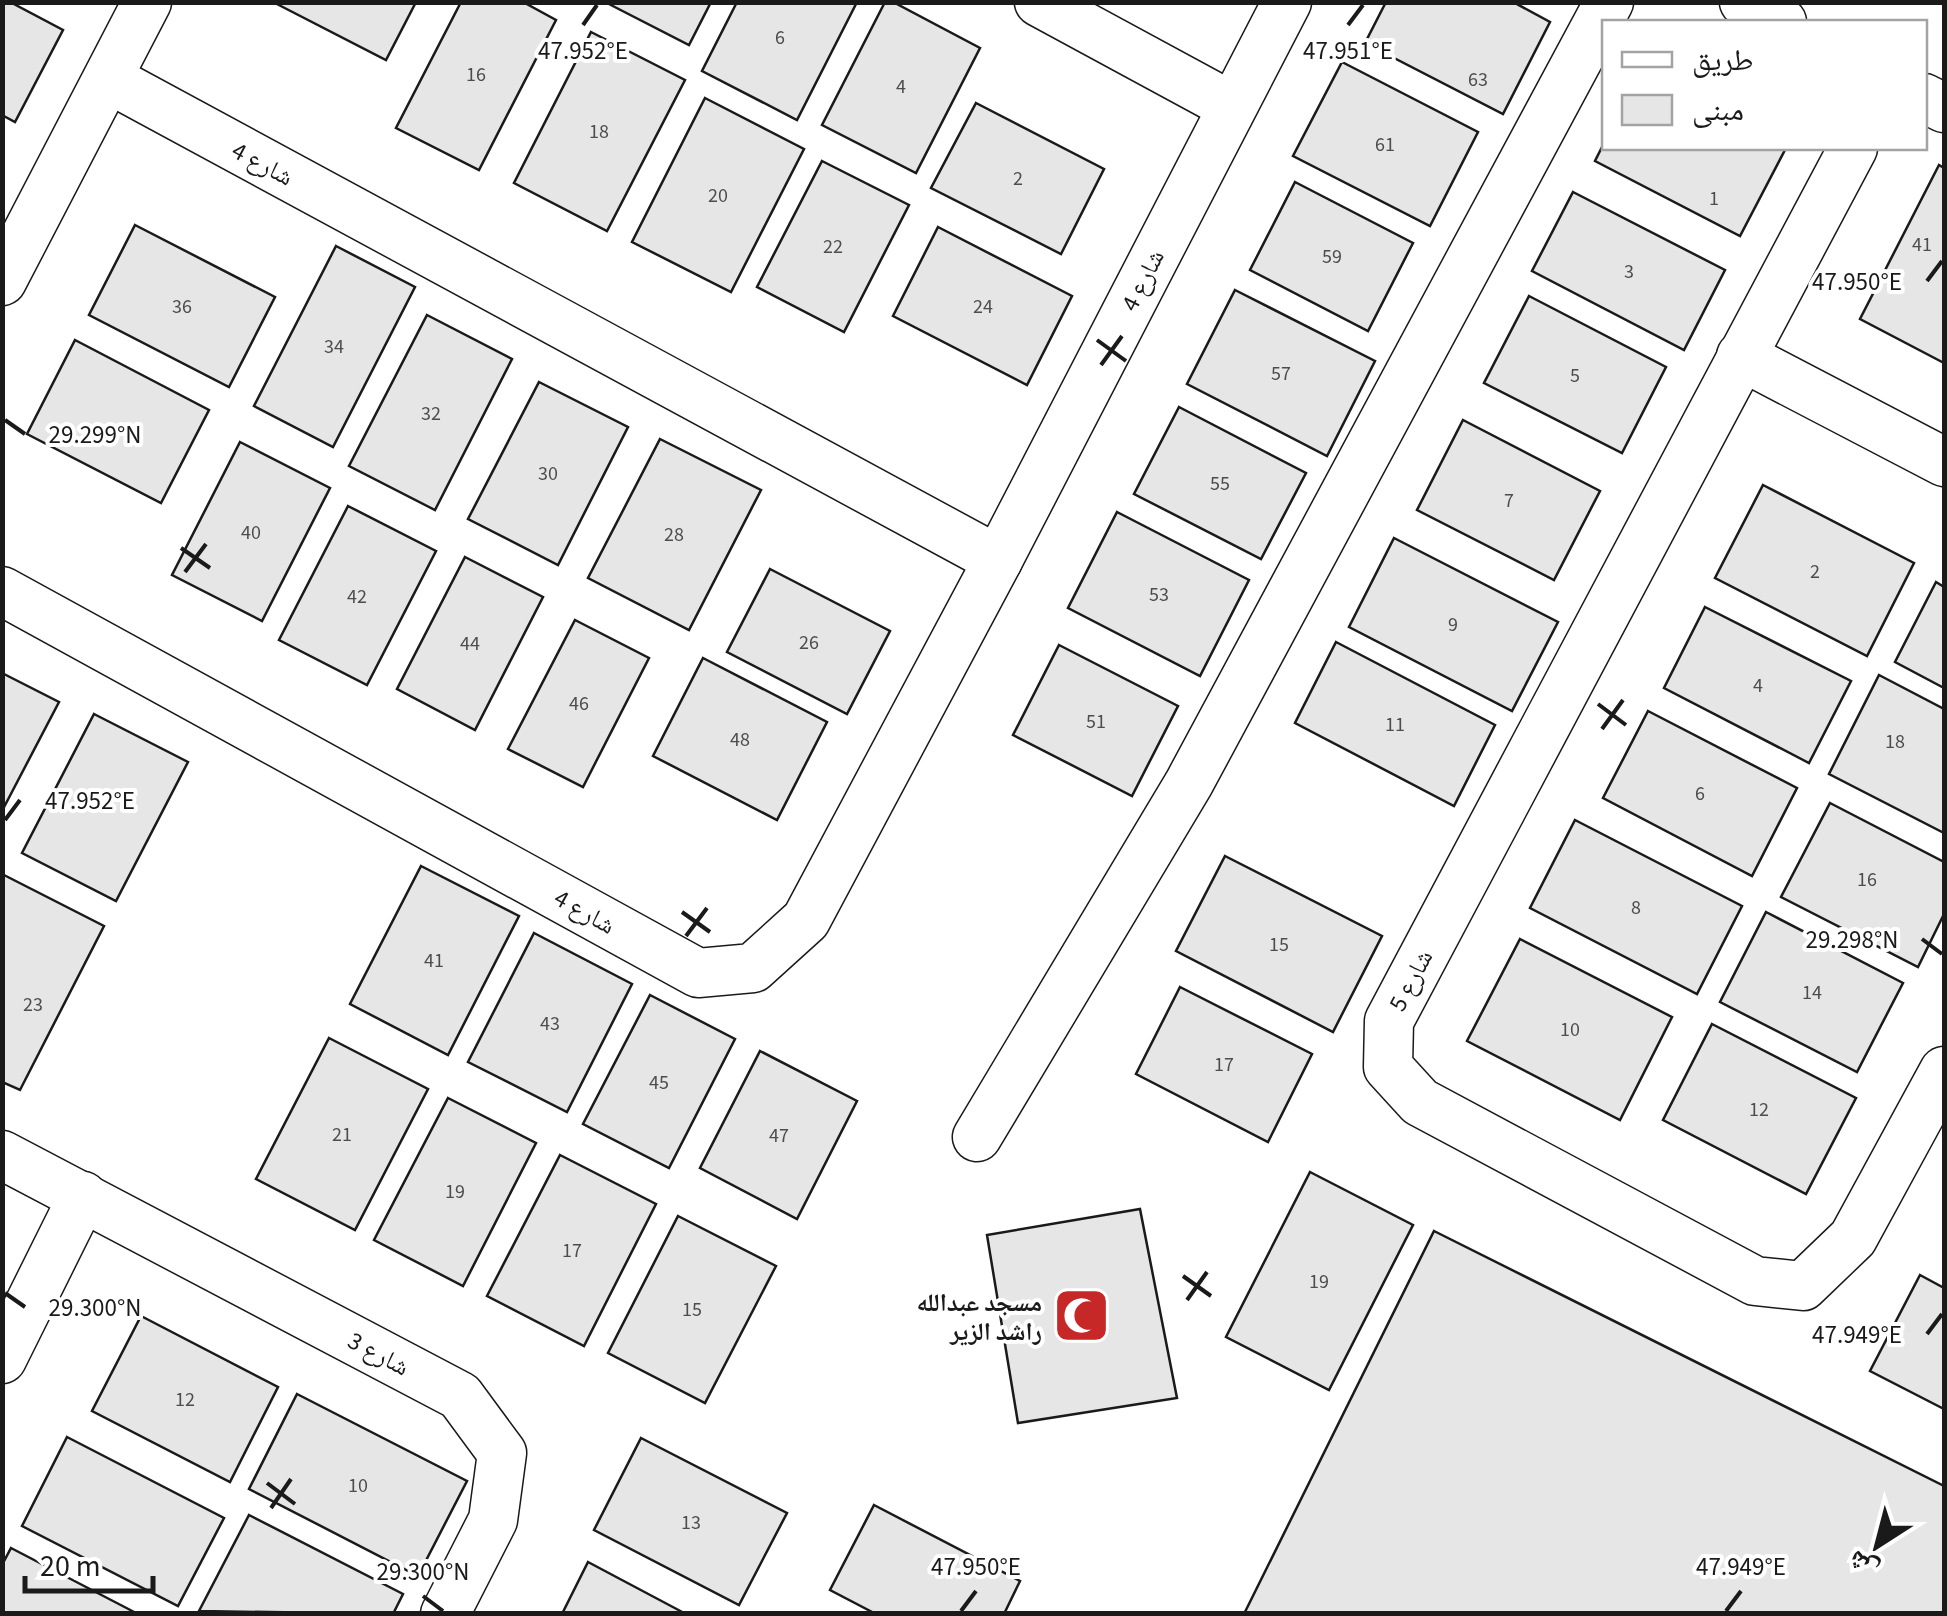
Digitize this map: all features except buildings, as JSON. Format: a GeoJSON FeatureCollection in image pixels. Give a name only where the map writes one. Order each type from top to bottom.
{"type":"FeatureCollection","features":[{"type":"Feature","properties":{"kind":"street"},"geometry":{"type":"LineString","coordinates":[[2,281],[146,2]]}},
{"type":"Feature","properties":{"kind":"street"},"geometry":{"type":"LineString","coordinates":[[1039,2],[1231,106]]}},
{"type":"Feature","properties":{"kind":"street","name":"شارع 4"},"geometry":{"type":"LineString","coordinates":[[2,591],[698,973],[753,968],[806,920],[1287,2]]}},
{"type":"Feature","properties":{"kind":"street"},"geometry":{"type":"LineString","coordinates":[[977,1137],[1190,782],[1609,2]]}},
{"type":"Feature","properties":{"kind":"street"},"geometry":{"type":"LineString","coordinates":[[1744,2],[1778,20]]}},
{"type":"Feature","properties":{"kind":"street","name":"شارع 4"},"geometry":{"type":"LineString","coordinates":[[108,80],[998,560]]}},
{"type":"Feature","properties":{"kind":"street","name":"شارع 5"},"geometry":{"type":"LineString","coordinates":[[1852,150],[1389,1021],[1388,1066],[1420,1102],[1755,1281],[1804,1286],[1853,1238],[1944,1071]]}},
{"type":"Feature","properties":{"kind":"street"},"geometry":{"type":"LineString","coordinates":[[1741,356],[1944,462]]}},
{"type":"Feature","properties":{"kind":"street","name":"شارع 3"},"geometry":{"type":"LineString","coordinates":[[2,1155],[460,1396],[502,1453],[493,1520],[445,1614]]}},
{"type":"Feature","properties":{"kind":"street"},"geometry":{"type":"LineString","coordinates":[[2,1360],[83,1196]]}},
{"type":"Feature","properties":{"kind":"place","name":"مسجد عبدالله راشد الزير"},"geometry":{"type":"Point","coordinates":[1081,1316]}}]}
